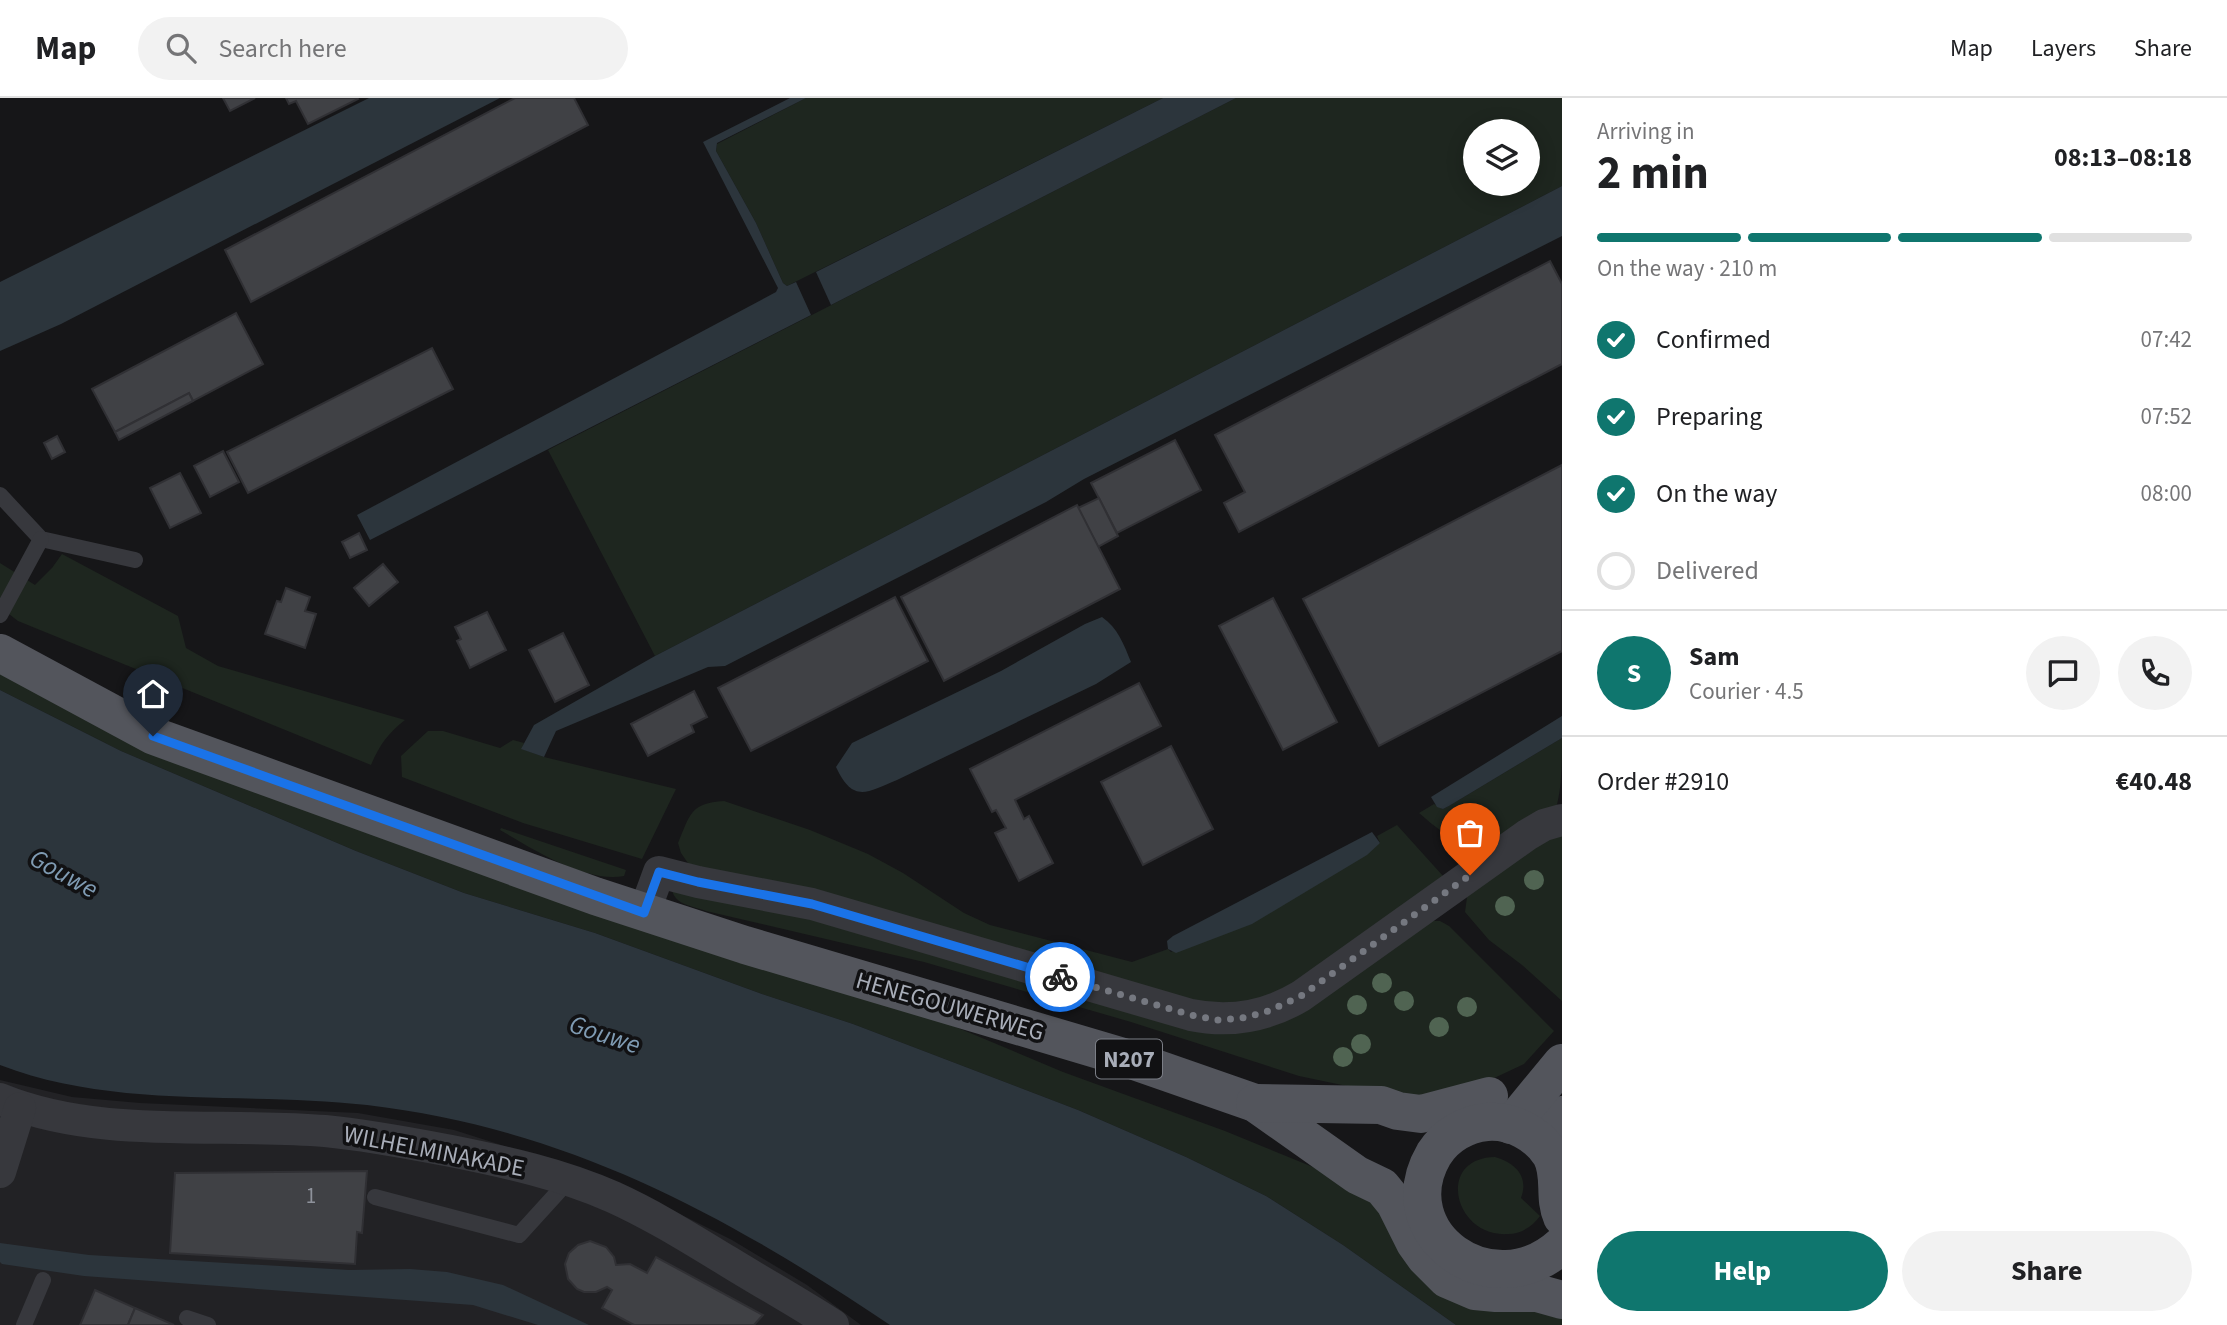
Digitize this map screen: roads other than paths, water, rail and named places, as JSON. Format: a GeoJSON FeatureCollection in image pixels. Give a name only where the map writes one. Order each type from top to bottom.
{"type":"FeatureCollection","features":[{"type":"Feature","properties":{"kind":"main road","name":"HENEGOUWERWEG"},"geometry":{"type":"LineString","coordinates":[[0,653],[153,736],[644,913],[1123,1057],[1255,1102],[1357,1175],[1375,1182],[1386,1191],[1415,1243],[1447,1279],[1486,1293],[1537,1293],[1562,1300]]}},
{"type":"Feature","properties":{"kind":"main road"},"geometry":{"type":"LineString","coordinates":[[1562,1040],[1552,1048],[1535,1138],[1552,1157],[1558,1174],[1558,1202],[1562,1217]]}},
{"type":"Feature","properties":{"kind":"main road"},"geometry":{"type":"LineString","coordinates":[[1538,1115],[1562,1063]]}},
{"type":"Feature","properties":{"kind":"main road","name":"HENEGOUWERWEG"},"geometry":{"type":"LineString","coordinates":[[1255,1102],[1381,1105],[1398,1111],[1421,1114],[1484,1096],[1538,1115]]}},
{"type":"Feature","properties":{"kind":"main road","name":"HENEGOUWERWEG"},"geometry":{"type":"LineString","coordinates":[[1332,1105],[1375,1126],[1431,1165]]}},
{"type":"Feature","properties":{"kind":"main road"},"geometry":{"type":"LineString","coordinates":[[1538,1115],[1473,1125],[1454,1133],[1431,1165],[1423,1198],[1430,1224],[1445,1247],[1459,1258],[1482,1268],[1524,1268],[1557,1256]]}},
{"type":"Feature","properties":{"kind":"main road","name":"HENEGOUWERWEG"},"geometry":{"type":"LineString","coordinates":[[1317,1146],[1364,1158],[1431,1165]]}},
{"type":"Feature","properties":{"kind":"street"},"geometry":{"type":"LineString","coordinates":[[644,913],[659,872],[812,904],[1191,1015],[1230,1019],[1266,1012],[1301,996],[1519,841],[1544,825],[1562,820]]}},
{"type":"Feature","properties":{"kind":"street"},"geometry":{"type":"LineString","coordinates":[[0,1172],[10,1104]]}},
{"type":"Feature","properties":{"kind":"street","name":"WILHELMINAKADE"},"geometry":{"type":"LineString","coordinates":[[10,1104],[75,1119],[141,1126],[325,1131],[405,1142],[510,1162],[614,1197],[678,1231],[824,1323]]}},
{"type":"Feature","properties":{"kind":"lane"},"geometry":{"type":"LineString","coordinates":[[0,495],[41,539],[135,560]]}},
{"type":"Feature","properties":{"kind":"lane"},"geometry":{"type":"LineString","coordinates":[[0,615],[41,539]]}},
{"type":"Feature","properties":{"kind":"lane"},"geometry":{"type":"LineString","coordinates":[[375,1197],[519,1235],[569,1180]]}},
{"type":"Feature","properties":{"kind":"lane"},"geometry":{"type":"LineString","coordinates":[[24,1325],[43,1280]]}},
{"type":"Feature","properties":{"kind":"lane"},"geometry":{"type":"LineString","coordinates":[[187,1318],[208,1325]]}},
{"type":"Feature","properties":{"kind":"water"},"geometry":{"type":"Polygon","coordinates":[[[369,98],[500,98],[61,324],[0,351],[0,282],[369,98]]]}},
{"type":"Feature","properties":{"kind":"water"},"geometry":{"type":"Polygon","coordinates":[[[790,98],[806,98],[717,143],[716,151],[756,223],[783,283],[787,286],[796,282],[811,315],[370,540],[357,515],[776,292],[778,288],[703,142],[790,98]]]}},
{"type":"Feature","properties":{"kind":"water"},"geometry":{"type":"Polygon","coordinates":[[[1163,98],[1236,98],[831,305],[816,272],[1163,98]]]}},
{"type":"Feature","properties":{"kind":"water"},"geometry":{"type":"Polygon","coordinates":[[[1562,186],[1562,236],[1084,479],[1046,502],[725,666],[708,667],[556,731],[544,757],[521,749],[534,725],[655,656],[1562,186]]]}},
{"type":"Feature","properties":{"kind":"water"},"geometry":{"type":"Polygon","coordinates":[[[1102,617],[1116,632],[1131,662],[1096,684],[877,789],[861,792],[848,786],[842,778],[836,767],[852,743],[1001,671],[1102,617]]]}},
{"type":"Feature","properties":{"kind":"water","name":"Gouwe"},"geometry":{"type":"Polygon","coordinates":[[[0,690],[121,751],[356,851],[464,893],[595,933],[853,1024],[1078,1110],[1186,1157],[1266,1196],[1343,1245],[1456,1325],[890,1325],[767,1247],[705,1213],[642,1182],[511,1134],[441,1117],[367,1105],[182,1097],[90,1088],[44,1079],[0,1065],[0,690]]]}},
{"type":"Feature","properties":{"kind":"water"},"geometry":{"type":"Polygon","coordinates":[[[1562,716],[1562,738],[1449,806],[1443,809],[1437,807],[1431,797],[1562,716]]]}},
{"type":"Feature","properties":{"kind":"water"},"geometry":{"type":"Polygon","coordinates":[[[1372,832],[1380,843],[1367,855],[1252,924],[1176,953],[1168,949],[1167,941],[1173,936],[1372,832]]]}},
{"type":"Feature","properties":{"kind":"water"},"geometry":{"type":"Polygon","coordinates":[[[0,1243],[89,1255],[349,1270],[410,1269],[447,1272],[503,1285],[589,1325],[538,1325],[473,1305],[84,1276],[2,1264],[0,1243]]]}}]}
